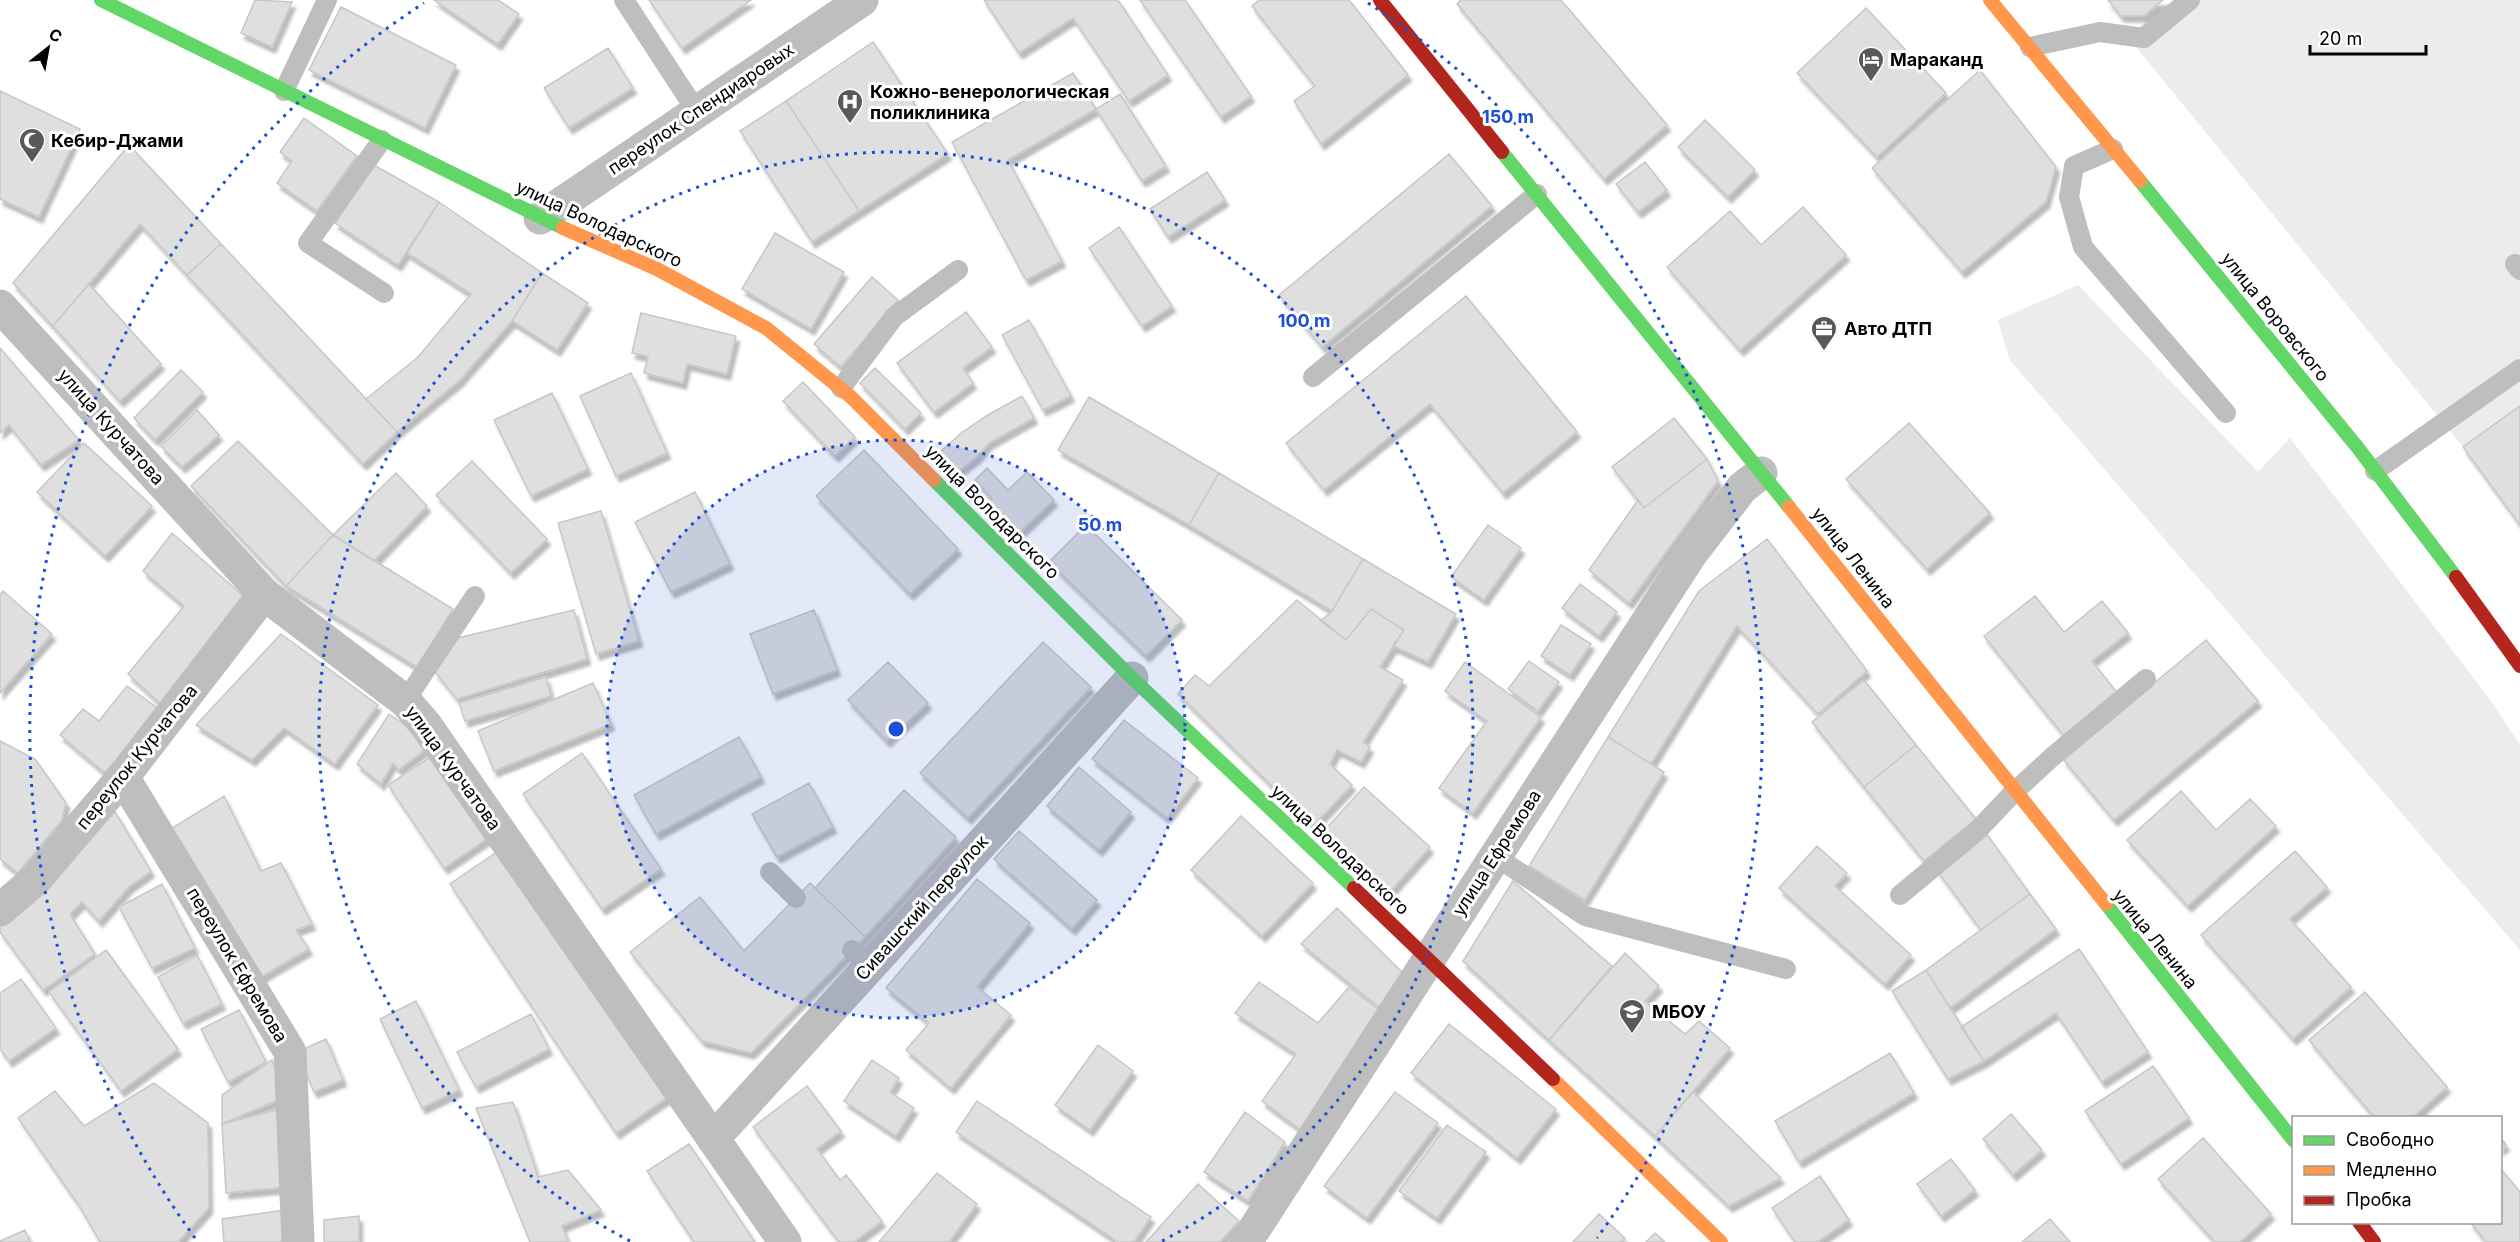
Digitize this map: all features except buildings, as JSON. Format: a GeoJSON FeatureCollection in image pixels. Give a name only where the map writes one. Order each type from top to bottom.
{"type":"FeatureCollection","features":[{"type":"Feature","properties":{"kind":"main road","name":"улица Володарского"},"geometry":{"type":"LineString","coordinates":[[101,0],[540,218],[657,269],[766,328],[841,388],[1132,678],[1428,958],[1721,1242]]}},
{"type":"Feature","properties":{"kind":"main road","name":"улица Ленина"},"geometry":{"type":"LineString","coordinates":[[1380,0],[1804,525],[2014,792],[2292,1139]]}},
{"type":"Feature","properties":{"kind":"main road","name":"улица Воровского"},"geometry":{"type":"LineString","coordinates":[[1990,0],[2031,47],[2376,471],[2472,596],[2520,666]]}},
{"type":"Feature","properties":{"kind":"main road"},"geometry":{"type":"LineString","coordinates":[[2360,1224],[2374,1242]]}},
{"type":"Feature","properties":{"kind":"street","name":"переулок Спендиаровых"},"geometry":{"type":"LineString","coordinates":[[540,218],[862,0]]}},
{"type":"Feature","properties":{"kind":"street","name":"улица Курчатова"},"geometry":{"type":"LineString","coordinates":[[0,306],[264,594],[405,701],[425,724],[785,1242]]}},
{"type":"Feature","properties":{"kind":"street","name":"улица Ефремова"},"geometry":{"type":"LineString","coordinates":[[1246,1242],[1690,554],[1743,488],[1761,474]]}},
{"type":"Feature","properties":{"kind":"street","name":"переулок Курчатова"},"geometry":{"type":"LineString","coordinates":[[0,910],[36,879],[123,777],[264,594]]}},
{"type":"Feature","properties":{"kind":"street","name":"Сивашский переулок"},"geometry":{"type":"LineString","coordinates":[[712,1139],[861,958],[1132,678]]}},
{"type":"Feature","properties":{"kind":"street","name":"переулок Ефремова"},"geometry":{"type":"LineString","coordinates":[[123,777],[290,1052],[297,1242]]}},
{"type":"Feature","properties":{"kind":"lane"},"geometry":{"type":"LineString","coordinates":[[284,91],[327,0]]}},
{"type":"Feature","properties":{"kind":"lane"},"geometry":{"type":"LineString","coordinates":[[624,0],[697,112]]}},
{"type":"Feature","properties":{"kind":"lane"},"geometry":{"type":"LineString","coordinates":[[2031,47],[2100,32],[2144,38],[2190,0]]}},
{"type":"Feature","properties":{"kind":"lane"},"geometry":{"type":"LineString","coordinates":[[382,140],[308,243],[384,293]]}},
{"type":"Feature","properties":{"kind":"lane"},"geometry":{"type":"LineString","coordinates":[[2113,150],[2074,166],[2069,197],[2083,247],[2226,413]]}},
{"type":"Feature","properties":{"kind":"lane"},"geometry":{"type":"LineString","coordinates":[[1313,377],[1537,194]]}},
{"type":"Feature","properties":{"kind":"lane"},"geometry":{"type":"LineString","coordinates":[[841,388],[894,317],[958,270]]}},
{"type":"Feature","properties":{"kind":"lane"},"geometry":{"type":"LineString","coordinates":[[2376,471],[2520,369]]}},
{"type":"Feature","properties":{"kind":"lane"},"geometry":{"type":"LineString","coordinates":[[405,701],[475,596]]}},
{"type":"Feature","properties":{"kind":"lane"},"geometry":{"type":"LineString","coordinates":[[1900,895],[1976,832],[2051,758],[2146,679]]}},
{"type":"Feature","properties":{"kind":"lane"},"geometry":{"type":"LineString","coordinates":[[1495,856],[1585,916],[1786,969]]}},
{"type":"Feature","properties":{"kind":"lane"},"geometry":{"type":"LineString","coordinates":[[770,872],[796,898]]}},
{"type":"Feature","properties":{"kind":"shaded area"},"geometry":{"type":"Polygon","coordinates":[[[2172,0],[2520,0],[2520,406],[2463,447],[2127,36],[2172,0]]]}},
{"type":"Feature","properties":{"kind":"shaded area"},"geometry":{"type":"Polygon","coordinates":[[[2078,285],[2258,472],[2290,438],[2491,701],[2520,745],[2520,950],[2009,359],[1998,320],[2078,285]]]}},
{"type":"Feature","properties":{"kind":"traffic: fast"},"geometry":{"type":"LineString","coordinates":[[101,0],[563,228]]}},
{"type":"Feature","properties":{"kind":"traffic: fast"},"geometry":{"type":"LineString","coordinates":[[1502,152],[1789,507]]}},
{"type":"Feature","properties":{"kind":"traffic: fast"},"geometry":{"type":"LineString","coordinates":[[2140,181],[2358,448],[2456,577]]}},
{"type":"Feature","properties":{"kind":"traffic: fast"},"geometry":{"type":"LineString","coordinates":[[934,480],[1132,678],[1354,888]]}},
{"type":"Feature","properties":{"kind":"traffic: fast"},"geometry":{"type":"LineString","coordinates":[[2106,904],[2292,1138]]}},
{"type":"Feature","properties":{"kind":"traffic: slow"},"geometry":{"type":"LineString","coordinates":[[1990,0],[2140,181]]}},
{"type":"Feature","properties":{"kind":"traffic: slow"},"geometry":{"type":"LineString","coordinates":[[563,228],[657,269],[766,328],[851,397],[934,480]]}},
{"type":"Feature","properties":{"kind":"traffic: slow"},"geometry":{"type":"LineString","coordinates":[[1789,507],[2106,904]]}},
{"type":"Feature","properties":{"kind":"traffic: slow"},"geometry":{"type":"LineString","coordinates":[[1553,1079],[1721,1242]]}},
{"type":"Feature","properties":{"kind":"traffic: jam"},"geometry":{"type":"LineString","coordinates":[[1380,0],[1502,152]]}},
{"type":"Feature","properties":{"kind":"traffic: jam"},"geometry":{"type":"LineString","coordinates":[[2456,577],[2520,666]]}},
{"type":"Feature","properties":{"kind":"traffic: jam"},"geometry":{"type":"LineString","coordinates":[[1354,888],[1553,1079]]}},
{"type":"Feature","properties":{"kind":"traffic: jam"},"geometry":{"type":"LineString","coordinates":[[2360,1224],[2374,1242]]}},
{"type":"Feature","properties":{"kind":"place","name":"Мараканд"},"geometry":{"type":"Point","coordinates":[1871,83]}},
{"type":"Feature","properties":{"kind":"place","name":"Кожно-венерологическая поликлиника"},"geometry":{"type":"Point","coordinates":[850,125]}},
{"type":"Feature","properties":{"kind":"place","name":"Кебир-Джами"},"geometry":{"type":"Point","coordinates":[32,164]}},
{"type":"Feature","properties":{"kind":"place","name":"Авто ДТП"},"geometry":{"type":"Point","coordinates":[1824,352]}},
{"type":"Feature","properties":{"kind":"place","name":"МБОУ"},"geometry":{"type":"Point","coordinates":[1632,1035]}}]}
